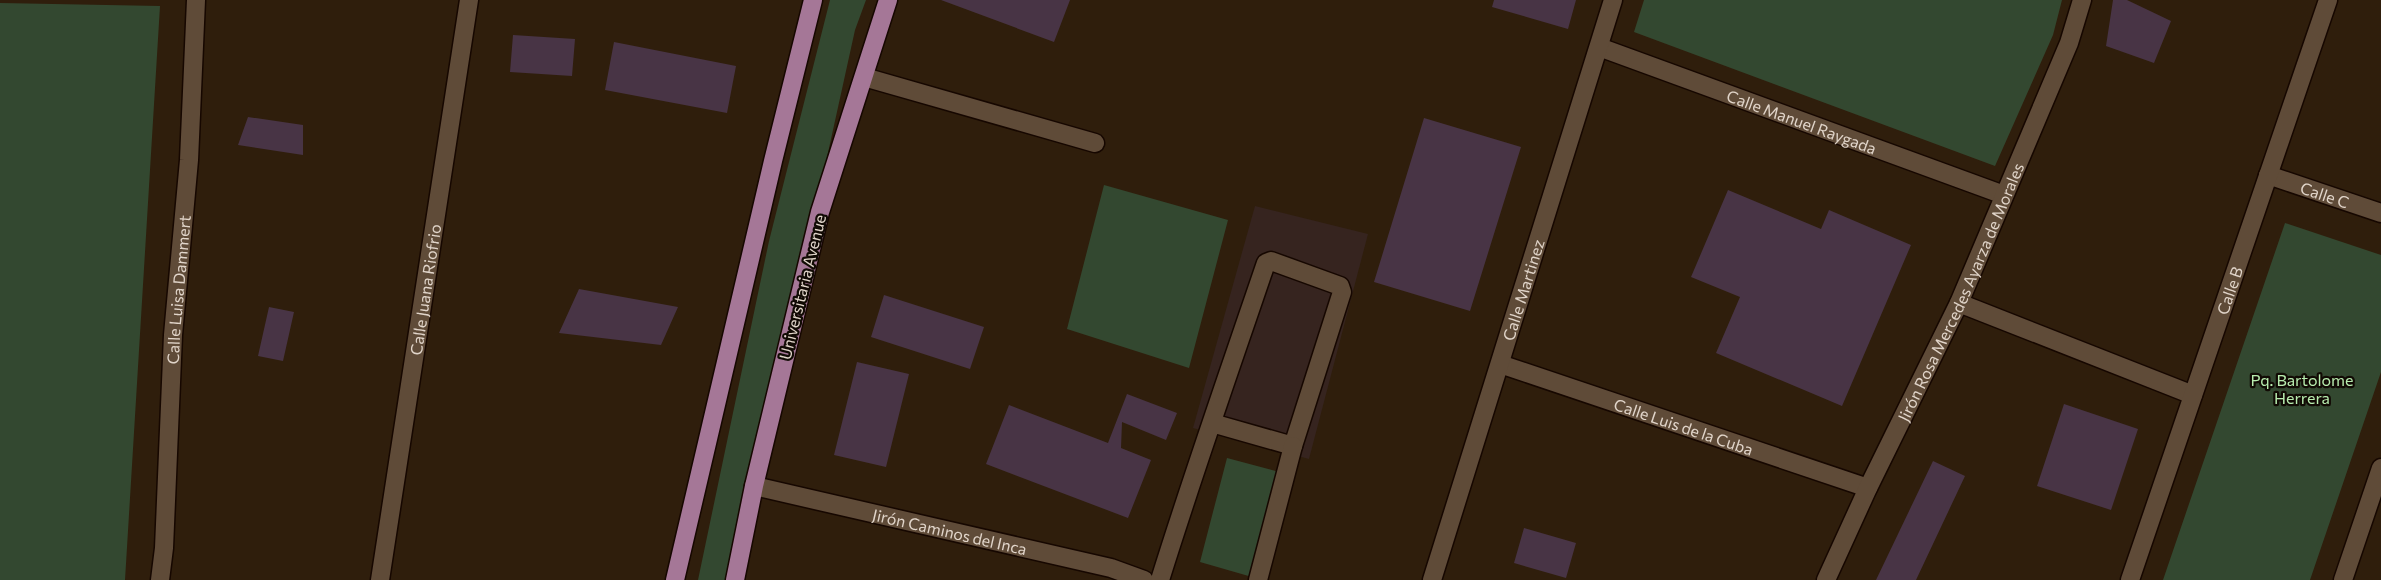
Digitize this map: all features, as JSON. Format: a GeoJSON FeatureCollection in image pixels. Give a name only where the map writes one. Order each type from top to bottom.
{"type":"FeatureCollection","features":[{"type":"Feature","properties":{"kind":"main road"},"geometry":{"type":"LineString","coordinates":[[675,580],[813,0]]}},
{"type":"Feature","properties":{"kind":"main road","name":"Universitaria Avenue"},"geometry":{"type":"LineString","coordinates":[[735,580],[754,486],[820,212],[888,0]]}},
{"type":"Feature","properties":{"kind":"street","name":"Calle Luisa Dammert"},"geometry":{"type":"LineString","coordinates":[[160,580],[164,548],[173,335],[189,160],[196,0]]}},
{"type":"Feature","properties":{"kind":"street","name":"Calle Juana Riofrio"},"geometry":{"type":"LineString","coordinates":[[380,580],[469,0]]}},
{"type":"Feature","properties":{"kind":"street","name":"Calle Martinez"},"geometry":{"type":"LineString","coordinates":[[1432,580],[1613,0]]}},
{"type":"Feature","properties":{"kind":"street","name":"Jirón Rosa Mercedes Ayarza de Morales"},"geometry":{"type":"LineString","coordinates":[[1826,580],[1868,488],[1959,303],[2069,43],[2082,0]]}},
{"type":"Feature","properties":{"kind":"street","name":"Calle B"},"geometry":{"type":"LineString","coordinates":[[2130,580],[2328,0]]}},
{"type":"Feature","properties":{"kind":"street","name":"Calle Manuel Raygada"},"geometry":{"type":"LineString","coordinates":[[1599,47],[2004,195]]}},
{"type":"Feature","properties":{"kind":"street"},"geometry":{"type":"LineString","coordinates":[[864,77],[1095,143]]}},
{"type":"Feature","properties":{"kind":"street","name":"Calle C"},"geometry":{"type":"LineString","coordinates":[[2268,175],[2381,213]]}},
{"type":"Feature","properties":{"kind":"street"},"geometry":{"type":"LineString","coordinates":[[1160,580],[1266,263],[1271,261],[1340,286],[1342,292],[1293,446],[1258,580]]}},
{"type":"Feature","properties":{"kind":"street"},"geometry":{"type":"LineString","coordinates":[[1959,303],[2193,395]]}},
{"type":"Feature","properties":{"kind":"street","name":"Calle Luis de la Cuba"},"geometry":{"type":"LineString","coordinates":[[1500,364],[1868,488]]}},
{"type":"Feature","properties":{"kind":"street"},"geometry":{"type":"LineString","coordinates":[[1212,423],[1293,446]]}},
{"type":"Feature","properties":{"kind":"street"},"geometry":{"type":"LineString","coordinates":[[2343,580],[2381,468]]}},
{"type":"Feature","properties":{"kind":"street","name":"Jirón Caminos del Inca"},"geometry":{"type":"LineString","coordinates":[[754,486],[1111,568],[1144,580]]}},
{"type":"Feature","properties":{"kind":"shaded area"},"geometry":{"type":"Polygon","coordinates":[[[1255,206],[1368,234],[1309,459],[1193,428],[1255,206]]]}},
{"type":"Feature","properties":{"kind":"green space"},"geometry":{"type":"Polygon","coordinates":[[[830,0],[866,0],[855,30],[734,580],[698,580],[769,241],[830,0]]]}},
{"type":"Feature","properties":{"kind":"green space"},"geometry":{"type":"Polygon","coordinates":[[[1644,0],[2062,0],[2053,35],[1995,166],[1634,32],[1644,0]]]}},
{"type":"Feature","properties":{"kind":"green space"},"geometry":{"type":"Polygon","coordinates":[[[0,3],[160,6],[125,580],[0,580],[0,3]]]}},
{"type":"Feature","properties":{"kind":"green space"},"geometry":{"type":"Polygon","coordinates":[[[1104,185],[1228,220],[1189,368],[1067,329],[1104,185]]]}},
{"type":"Feature","properties":{"kind":"green space","name":"Pq. Bartolome Herrera"},"geometry":{"type":"Polygon","coordinates":[[[2285,223],[2381,255],[2381,372],[2310,580],[2163,580],[2285,223]]]}},
{"type":"Feature","properties":{"kind":"green space"},"geometry":{"type":"Polygon","coordinates":[[[1227,458],[1287,474],[1259,579],[1200,562],[1227,458]]]}},
{"type":"Feature","properties":{"kind":"building"},"geometry":{"type":"Polygon","coordinates":[[[941,0],[1070,0],[1054,42],[941,0]]]}},
{"type":"Feature","properties":{"kind":"building"},"geometry":{"type":"Polygon","coordinates":[[[1494,0],[1576,0],[1568,29],[1492,7],[1494,0]]]}},
{"type":"Feature","properties":{"kind":"building"},"geometry":{"type":"Polygon","coordinates":[[[2113,0],[2127,0],[2171,21],[2154,63],[2106,46],[2113,0]]]}},
{"type":"Feature","properties":{"kind":"building"},"geometry":{"type":"Polygon","coordinates":[[[513,35],[575,39],[572,76],[510,72],[513,35]]]}},
{"type":"Feature","properties":{"kind":"building"},"geometry":{"type":"Polygon","coordinates":[[[614,42],[736,66],[727,113],[605,90],[614,42]]]}},
{"type":"Feature","properties":{"kind":"building"},"geometry":{"type":"Polygon","coordinates":[[[248,117],[303,125],[303,155],[238,145],[248,117]]]}},
{"type":"Feature","properties":{"kind":"building"},"geometry":{"type":"Polygon","coordinates":[[[1424,118],[1521,147],[1470,311],[1374,282],[1424,118]]]}},
{"type":"Feature","properties":{"kind":"building"},"geometry":{"type":"Polygon","coordinates":[[[1728,190],[1821,229],[1829,210],[1911,245],[1842,406],[1716,353],[1740,297],[1691,277],[1728,190]]]}},
{"type":"Feature","properties":{"kind":"building"},"geometry":{"type":"Polygon","coordinates":[[[579,289],[678,307],[661,345],[559,333],[579,289]]]}},
{"type":"Feature","properties":{"kind":"building"},"geometry":{"type":"Polygon","coordinates":[[[884,295],[984,327],[970,369],[871,337],[884,295]]]}},
{"type":"Feature","properties":{"kind":"building"},"geometry":{"type":"Polygon","coordinates":[[[269,307],[294,312],[283,361],[258,356],[269,307]]]}},
{"type":"Feature","properties":{"kind":"building"},"geometry":{"type":"Polygon","coordinates":[[[857,362],[909,374],[886,467],[834,455],[857,362]]]}},
{"type":"Feature","properties":{"kind":"building"},"geometry":{"type":"Polygon","coordinates":[[[1127,394],[1177,413],[1166,440],[1122,422],[1121,448],[1151,460],[1128,518],[986,464],[1009,405],[1108,443],[1127,394]]]}},
{"type":"Feature","properties":{"kind":"building"},"geometry":{"type":"Polygon","coordinates":[[[2064,404],[2138,429],[2111,510],[2037,486],[2064,404]]]}},
{"type":"Feature","properties":{"kind":"building"},"geometry":{"type":"Polygon","coordinates":[[[1933,461],[1965,476],[1916,580],[1876,580],[1933,461]]]}},
{"type":"Feature","properties":{"kind":"building"},"geometry":{"type":"Polygon","coordinates":[[[1524,528],[1576,543],[1566,578],[1514,563],[1524,528]]]}}]}
